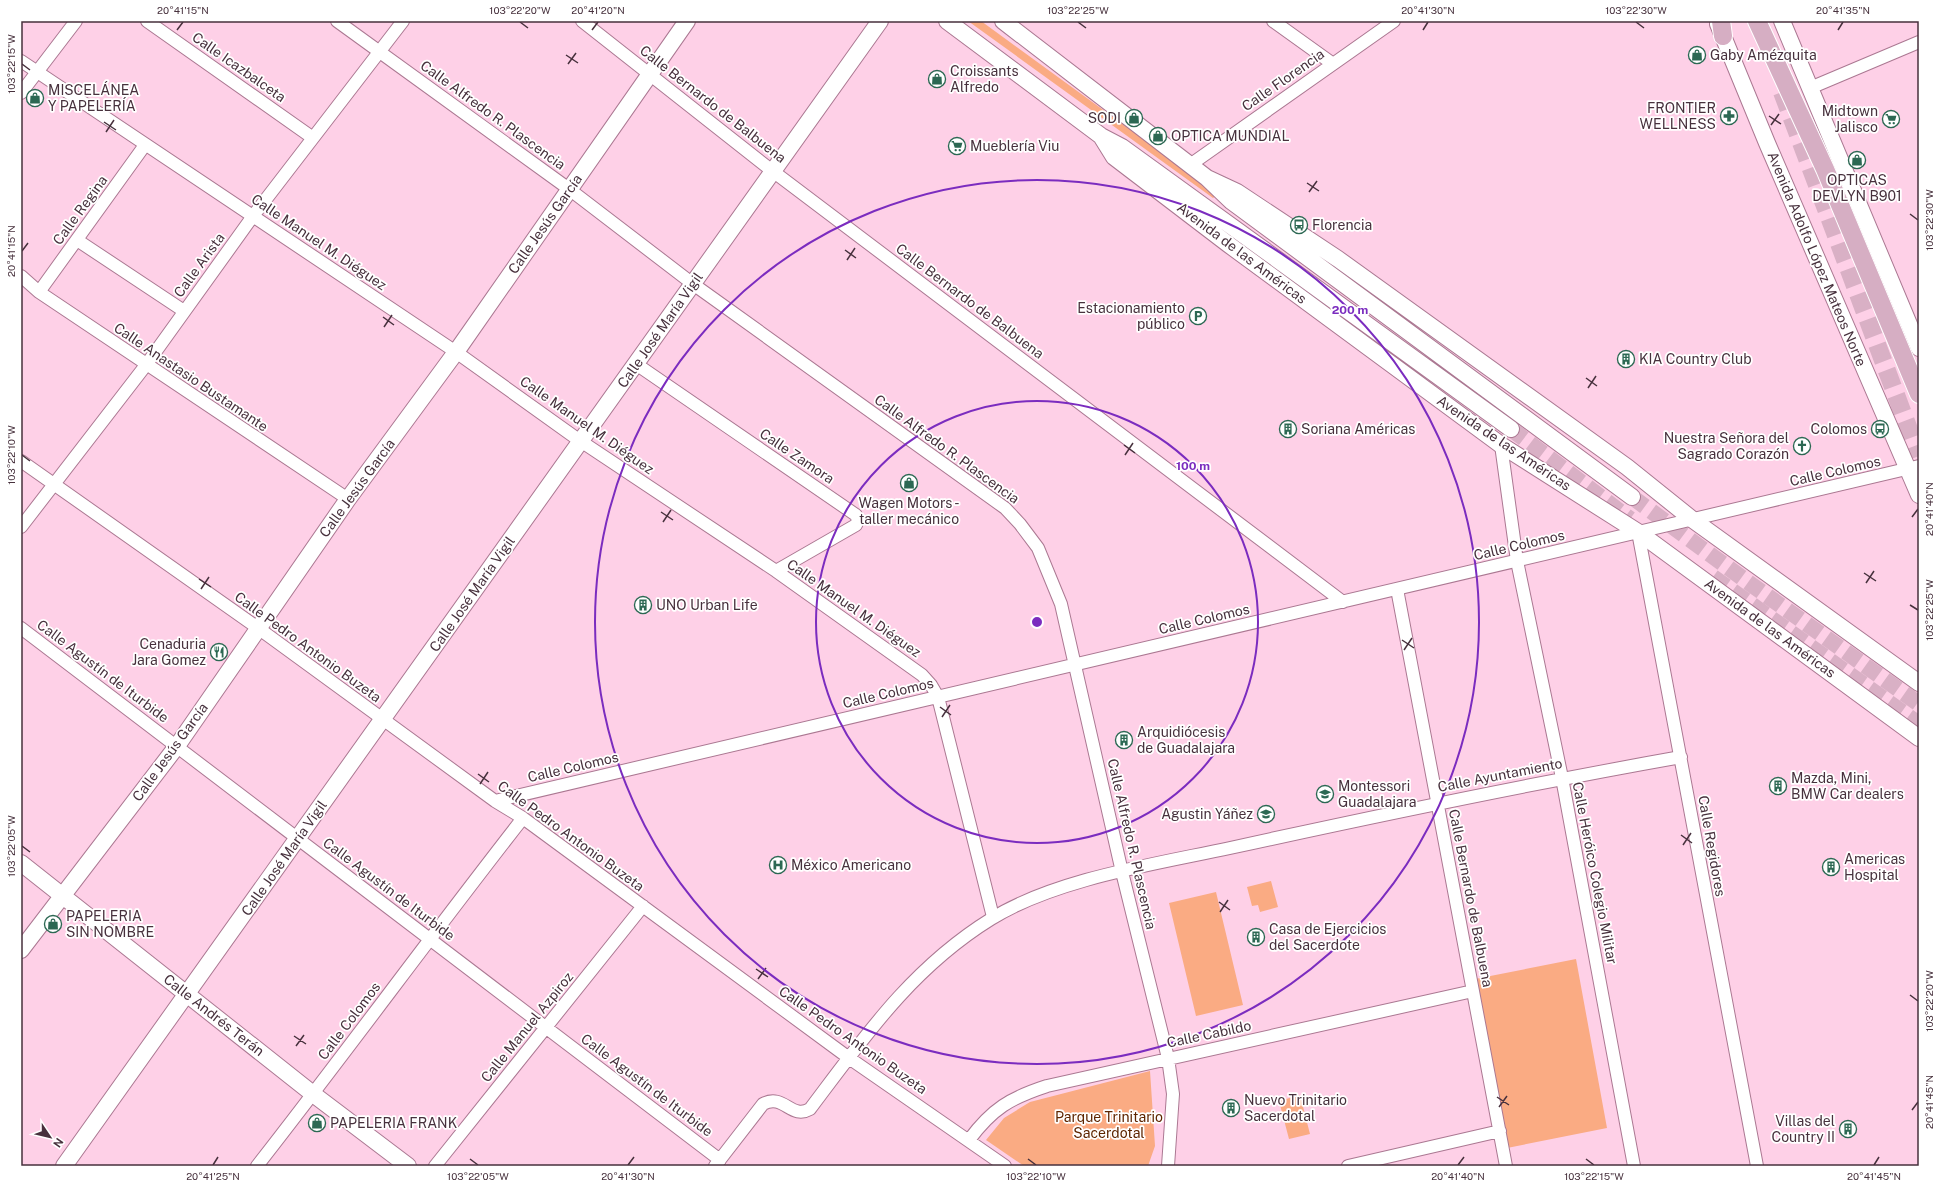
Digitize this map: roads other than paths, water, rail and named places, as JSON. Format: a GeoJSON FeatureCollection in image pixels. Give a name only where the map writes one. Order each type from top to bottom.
{"type":"FeatureCollection","features":[{"type":"Feature","properties":{"kind":"main road","name":"Calle Jesús García"},"geometry":{"type":"LineString","coordinates":[[21,950],[177,746],[348,499],[456,352],[649,73],[687,21]]}},
{"type":"Feature","properties":{"kind":"main road","name":"Calle José María Vigil"},"geometry":{"type":"LineString","coordinates":[[64,1166],[880,21]]}},
{"type":"Feature","properties":{"kind":"main road","name":"Avenida de las Américas"},"geometry":{"type":"LineString","coordinates":[[947,21],[1101,136],[1122,147],[1512,429]]}},
{"type":"Feature","properties":{"kind":"main road","name":"Avenida de las Américas"},"geometry":{"type":"LineString","coordinates":[[1004,21],[1207,178],[1232,201],[1632,497]]}},
{"type":"Feature","properties":{"kind":"main road"},"geometry":{"type":"LineString","coordinates":[[1757,21],[1825,169],[1919,394]]}},
{"type":"Feature","properties":{"kind":"main road"},"geometry":{"type":"LineString","coordinates":[[1782,21],[1919,348]]}},
{"type":"Feature","properties":{"kind":"main road","name":"Avenida Adolfo López Mateos Norte"},"geometry":{"type":"LineString","coordinates":[[1720,26],[1767,143],[1913,468],[1919,495]]}},
{"type":"Feature","properties":{"kind":"main road","name":"Avenida de las Américas"},"geometry":{"type":"LineString","coordinates":[[1101,136],[1114,156],[1228,244],[1501,445],[1638,532],[1919,738]]}},
{"type":"Feature","properties":{"kind":"main road","name":"Avenida de las Américas"},"geometry":{"type":"LineString","coordinates":[[1207,178],[1237,192],[1338,259],[1627,468],[1693,520],[1919,683]]}},
{"type":"Feature","properties":{"kind":"main road","name":"Calle Andrés Terán"},"geometry":{"type":"LineString","coordinates":[[21,863],[313,1094],[408,1166]]}},
{"type":"Feature","properties":{"kind":"street"},"geometry":{"type":"LineString","coordinates":[[21,93],[76,21]]}},
{"type":"Feature","properties":{"kind":"street","name":"Calle Icazbalceta"},"geometry":{"type":"LineString","coordinates":[[147,21],[313,138]]}},
{"type":"Feature","properties":{"kind":"street","name":"Calle Alfredo R. Plascencia"},"geometry":{"type":"LineString","coordinates":[[337,21],[569,189],[693,284],[1005,508],[1020,524],[1038,548],[1050,574],[1061,604],[1122,872],[1168,1058],[1173,1094],[1168,1166]]}},
{"type":"Feature","properties":{"kind":"street","name":"Calle Arista"},"geometry":{"type":"LineString","coordinates":[[21,527],[146,365],[253,216],[403,21]]}},
{"type":"Feature","properties":{"kind":"street","name":"Calle Bernardo de Balbuena"},"geometry":{"type":"LineString","coordinates":[[582,21],[773,171],[1343,602]]}},
{"type":"Feature","properties":{"kind":"street"},"geometry":{"type":"LineString","coordinates":[[1273,21],[1333,64]]}},
{"type":"Feature","properties":{"kind":"street","name":"Calle Florencia"},"geometry":{"type":"LineString","coordinates":[[1190,165],[1394,21]]}},
{"type":"Feature","properties":{"kind":"street"},"geometry":{"type":"LineString","coordinates":[[1810,88],[1919,42]]}},
{"type":"Feature","properties":{"kind":"street","name":"Calle Manuel M. Diéguez"},"geometry":{"type":"LineString","coordinates":[[21,61],[145,146],[253,216],[456,352],[581,441],[776,571],[922,675],[931,685],[938,697],[993,917]]}},
{"type":"Feature","properties":{"kind":"street","name":"Calle Regina"},"geometry":{"type":"LineString","coordinates":[[39,292],[145,146]]}},
{"type":"Feature","properties":{"kind":"street"},"geometry":{"type":"LineString","coordinates":[[77,240],[184,311]]}},
{"type":"Feature","properties":{"kind":"street","name":"Calle Anastasio Bustamante"},"geometry":{"type":"LineString","coordinates":[[21,276],[39,292],[146,365],[348,499]]}},
{"type":"Feature","properties":{"kind":"street","name":"Calle Zamora"},"geometry":{"type":"LineString","coordinates":[[636,364],[856,515],[858,520],[856,525],[776,571]]}},
{"type":"Feature","properties":{"kind":"street","name":"Calle Heróico Colegio Militar"},"geometry":{"type":"LineString","coordinates":[[1501,445],[1517,561],[1562,778],[1634,1166]]}},
{"type":"Feature","properties":{"kind":"street","name":"Calle Pedro Antonio Buzeta"},"geometry":{"type":"LineString","coordinates":[[21,461],[258,628],[495,801],[523,818],[849,1058],[1005,1166]]}},
{"type":"Feature","properties":{"kind":"street","name":"Calle Colomos"},"geometry":{"type":"LineString","coordinates":[[495,801],[1913,468]]}},
{"type":"Feature","properties":{"kind":"street","name":"Calle Regidores"},"geometry":{"type":"LineString","coordinates":[[1638,532],[1757,1166]]}},
{"type":"Feature","properties":{"kind":"street","name":"Calle Bernardo de Balbuena"},"geometry":{"type":"LineString","coordinates":[[1397,589],[1506,1166]]}},
{"type":"Feature","properties":{"kind":"street","name":"Calle Agustín de Iturbide"},"geometry":{"type":"LineString","coordinates":[[21,628],[546,1027],[718,1163]]}},
{"type":"Feature","properties":{"kind":"street","name":"Calle Ayuntamiento"},"geometry":{"type":"LineString","coordinates":[[718,1163],[763,1104],[770,1100],[777,1101],[796,1112],[804,1113],[810,1109],[884,1012],[922,971],[993,917],[1048,892],[1122,872],[1438,803],[1562,778],[1681,757]]}},
{"type":"Feature","properties":{"kind":"street","name":"Calle Colomos"},"geometry":{"type":"LineString","coordinates":[[257,1166],[313,1094],[429,938],[523,818]]}},
{"type":"Feature","properties":{"kind":"street","name":"Calle Manuel Azpiroz"},"geometry":{"type":"LineString","coordinates":[[435,1166],[643,906]]}},
{"type":"Feature","properties":{"kind":"street","name":"Calle Cabildo"},"geometry":{"type":"LineString","coordinates":[[969,1140],[981,1124],[997,1109],[1023,1094],[1047,1086],[1473,991]]}},
{"type":"Feature","properties":{"kind":"street"},"geometry":{"type":"LineString","coordinates":[[1348,1166],[1500,1131]]}},
{"type":"Feature","properties":{"kind":"tunnel"},"geometry":{"type":"LineString","coordinates":[[1782,92],[1919,456]]}},
{"type":"Feature","properties":{"kind":"tunnel"},"geometry":{"type":"LineString","coordinates":[[1511,429],[1630,519]]}},
{"type":"Feature","properties":{"kind":"tunnel"},"geometry":{"type":"LineString","coordinates":[[1632,497],[1745,580],[1919,704]]}},
{"type":"Feature","properties":{"kind":"tunnel"},"geometry":{"type":"LineString","coordinates":[[1713,577],[1919,724]]}},
{"type":"Feature","properties":{"kind":"place","name":"Gaby Amézquita"},"geometry":{"type":"Point","coordinates":[1697,55]}},
{"type":"Feature","properties":{"kind":"place","name":"Croissants Alfredo"},"geometry":{"type":"Point","coordinates":[937,79]}},
{"type":"Feature","properties":{"kind":"place","name":"MISCELÁNEA Y PAPELERÍA"},"geometry":{"type":"Point","coordinates":[35,98]}},
{"type":"Feature","properties":{"kind":"place","name":"FRONTIER WELLNESS"},"geometry":{"type":"Point","coordinates":[1729,116]}},
{"type":"Feature","properties":{"kind":"place","name":"SODI"},"geometry":{"type":"Point","coordinates":[1134,118]}},
{"type":"Feature","properties":{"kind":"place","name":"Midtown Jalisco"},"geometry":{"type":"Point","coordinates":[1891,119]}},
{"type":"Feature","properties":{"kind":"place","name":"OPTICA MUNDIAL"},"geometry":{"type":"Point","coordinates":[1158,136]}},
{"type":"Feature","properties":{"kind":"place","name":"Mueblería Viu"},"geometry":{"type":"Point","coordinates":[957,146]}},
{"type":"Feature","properties":{"kind":"place","name":"OPTICAS DEVLYN B901"},"geometry":{"type":"Point","coordinates":[1857,160]}},
{"type":"Feature","properties":{"kind":"place","name":"Florencia"},"geometry":{"type":"Point","coordinates":[1299,225]}},
{"type":"Feature","properties":{"kind":"place","name":"Estacionamiento público"},"geometry":{"type":"Point","coordinates":[1198,316]}},
{"type":"Feature","properties":{"kind":"place","name":"KIA Country Club"},"geometry":{"type":"Point","coordinates":[1626,359]}},
{"type":"Feature","properties":{"kind":"place","name":"Soriana Américas"},"geometry":{"type":"Point","coordinates":[1288,429]}},
{"type":"Feature","properties":{"kind":"place","name":"Colomos"},"geometry":{"type":"Point","coordinates":[1880,429]}},
{"type":"Feature","properties":{"kind":"place","name":"Nuestra Señora del Sagrado Corazón"},"geometry":{"type":"Point","coordinates":[1802,446]}},
{"type":"Feature","properties":{"kind":"place","name":"Wagen Motors - taller mecánico"},"geometry":{"type":"Point","coordinates":[909,483]}},
{"type":"Feature","properties":{"kind":"place","name":"UNO Urban Life"},"geometry":{"type":"Point","coordinates":[643,605]}},
{"type":"Feature","properties":{"kind":"place","name":"Cenaduria Jara Gomez"},"geometry":{"type":"Point","coordinates":[219,652]}},
{"type":"Feature","properties":{"kind":"place","name":"Arquidiócesis de Guadalajara"},"geometry":{"type":"Point","coordinates":[1124,740]}},
{"type":"Feature","properties":{"kind":"place","name":"Mazda, Mini, BMW Car dealers"},"geometry":{"type":"Point","coordinates":[1778,786]}},
{"type":"Feature","properties":{"kind":"place","name":"Montessori Guadalajara"},"geometry":{"type":"Point","coordinates":[1325,794]}},
{"type":"Feature","properties":{"kind":"place","name":"Agustin Yáñez"},"geometry":{"type":"Point","coordinates":[1266,814]}},
{"type":"Feature","properties":{"kind":"place","name":"México Americano"},"geometry":{"type":"Point","coordinates":[778,865]}},
{"type":"Feature","properties":{"kind":"place","name":"Americas Hospital"},"geometry":{"type":"Point","coordinates":[1831,867]}},
{"type":"Feature","properties":{"kind":"place","name":"PAPELERIA SIN NOMBRE"},"geometry":{"type":"Point","coordinates":[53,924]}},
{"type":"Feature","properties":{"kind":"place","name":"Casa de Ejercicios del Sacerdote"},"geometry":{"type":"Point","coordinates":[1256,937]}},
{"type":"Feature","properties":{"kind":"place","name":"Nuevo Trinitario Sacerdotal"},"geometry":{"type":"Point","coordinates":[1231,1108]}},
{"type":"Feature","properties":{"kind":"place","name":"PAPELERIA FRANK"},"geometry":{"type":"Point","coordinates":[317,1123]}},
{"type":"Feature","properties":{"kind":"place","name":"Villas del Country II"},"geometry":{"type":"Point","coordinates":[1848,1129]}},
{"type":"Feature","properties":{"kind":"park label","name":"Parque Trinitario Sacerdotal"},"geometry":{"type":"Point","coordinates":[1109,1126]}}]}
